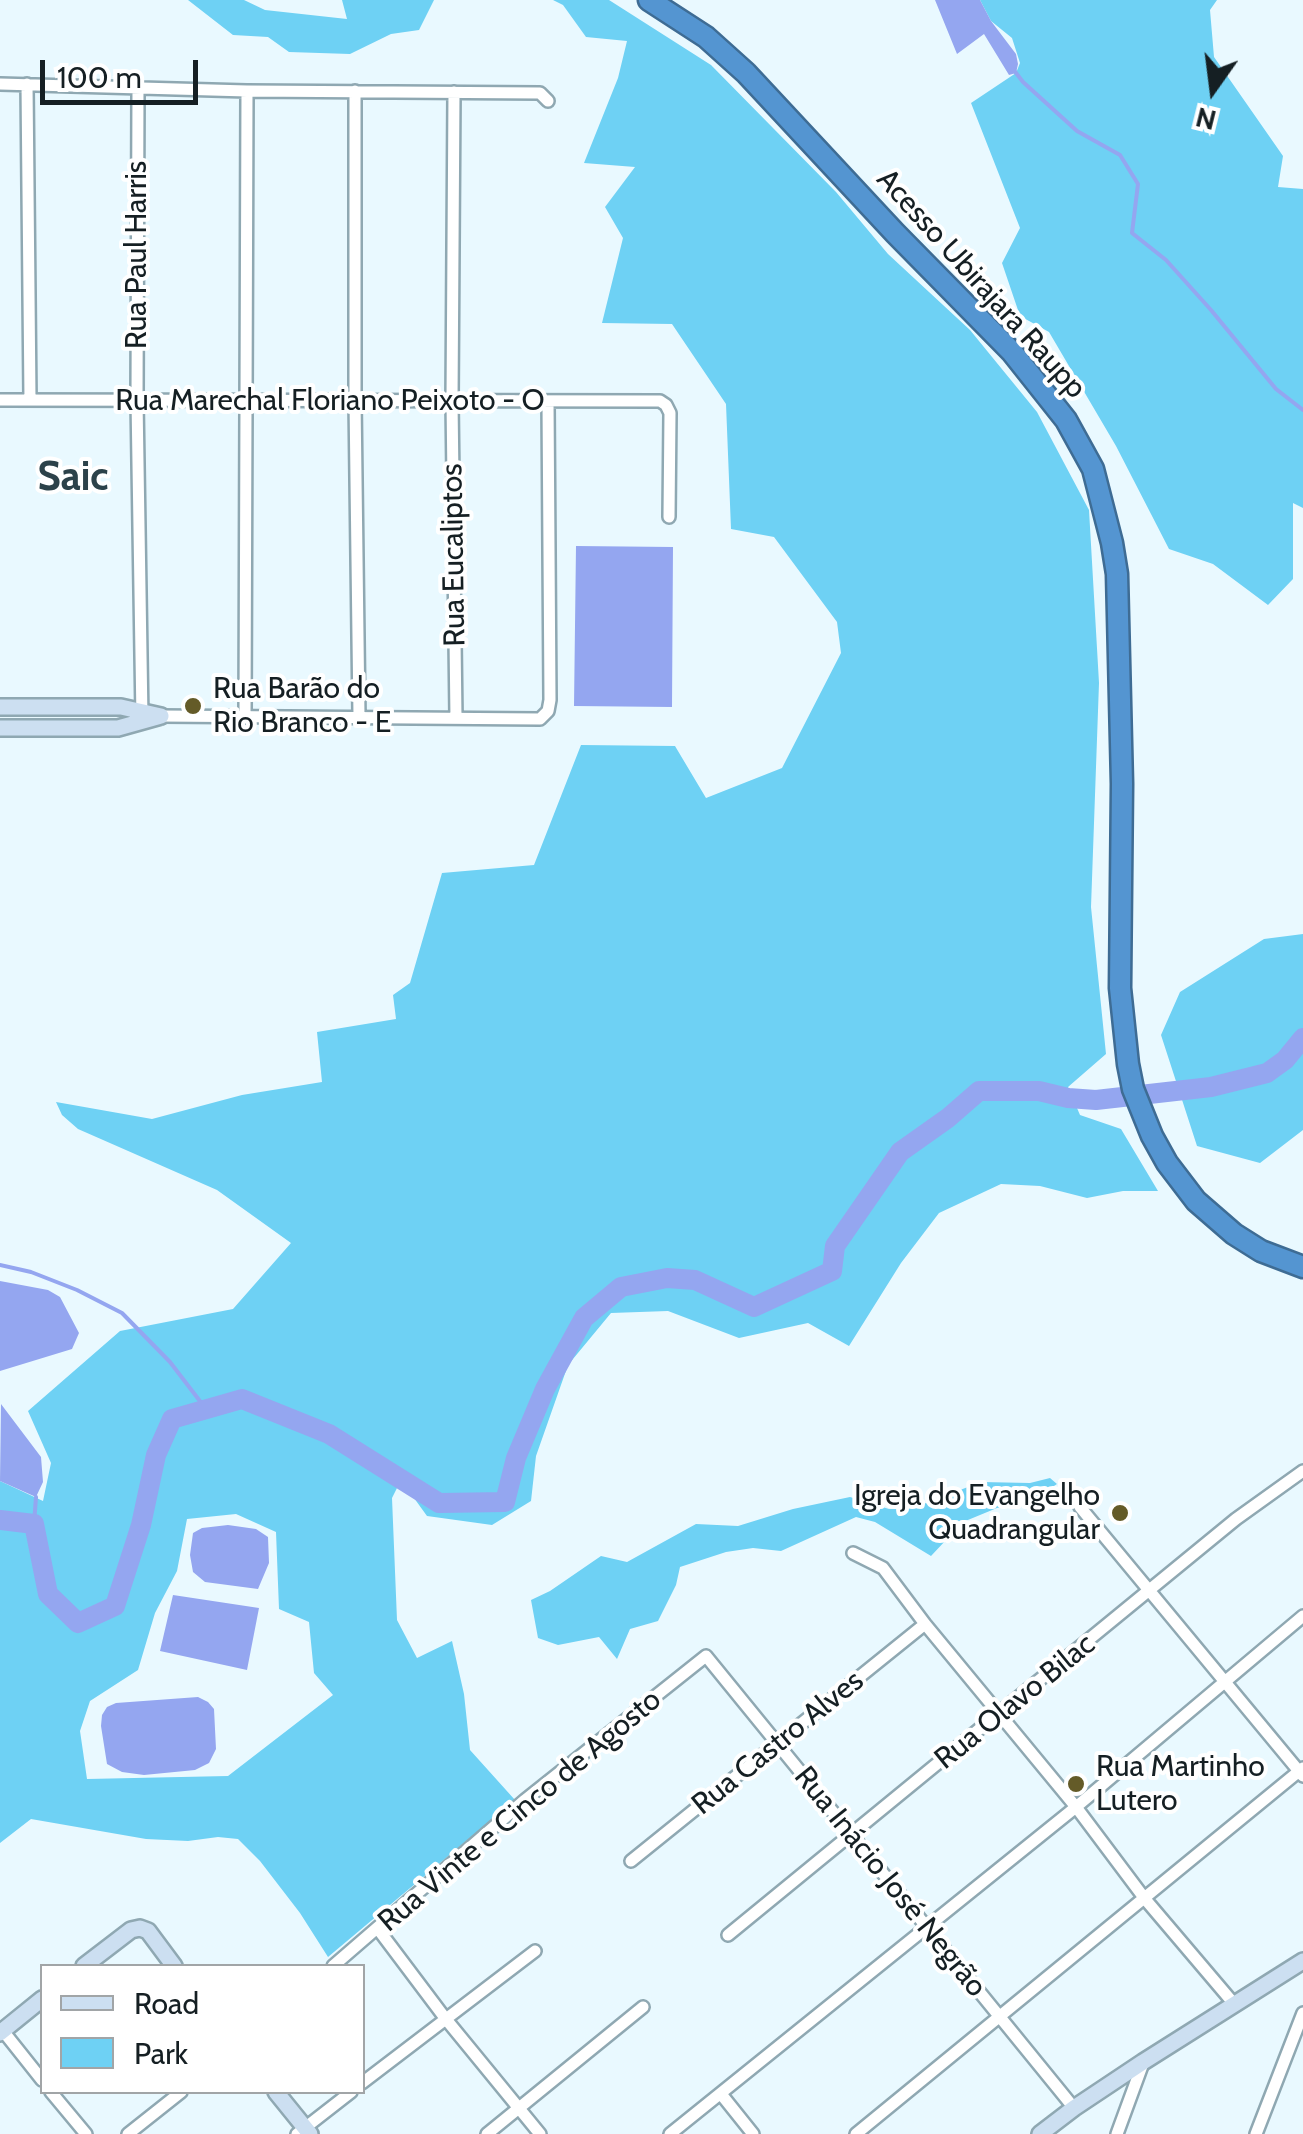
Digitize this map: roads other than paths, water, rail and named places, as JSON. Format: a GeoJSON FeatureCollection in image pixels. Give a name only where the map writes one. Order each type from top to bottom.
{"type":"FeatureCollection","features":[{"type":"Feature","properties":{"kind":"highway","name":"Acesso Ubirajara Raupp"},"geometry":{"type":"LineString","coordinates":[[649,0],[706,36],[746,74],[1012,352],[1066,420],[1093,469],[1117,574],[1122,784],[1120,988],[1128,1064],[1141,1112],[1167,1163],[1186,1189],[1210,1216],[1261,1250],[1303,1267]]}},
{"type":"Feature","properties":{"kind":"street"},"geometry":{"type":"LineString","coordinates":[[0,84],[540,93],[548,101]]}},
{"type":"Feature","properties":{"kind":"street"},"geometry":{"type":"LineString","coordinates":[[27,84],[30,400]]}},
{"type":"Feature","properties":{"kind":"street","name":"Rua Paul Harris"},"geometry":{"type":"LineString","coordinates":[[138,87],[142,717]]}},
{"type":"Feature","properties":{"kind":"street"},"geometry":{"type":"LineString","coordinates":[[245,716],[248,91]]}},
{"type":"Feature","properties":{"kind":"street"},"geometry":{"type":"LineString","coordinates":[[355,91],[359,716]]}},
{"type":"Feature","properties":{"kind":"street","name":"Rua Eucaliptos"},"geometry":{"type":"LineString","coordinates":[[454,92],[456,718]]}},
{"type":"Feature","properties":{"kind":"street","name":"Rua Marechal Floriano Peixoto - O"},"geometry":{"type":"LineString","coordinates":[[0,400],[660,401],[670,413],[669,516]]}},
{"type":"Feature","properties":{"kind":"street"},"geometry":{"type":"LineString","coordinates":[[0,728],[118,728],[142,717],[162,716],[540,720],[548,711],[550,700],[548,401]]}},
{"type":"Feature","properties":{"kind":"street"},"geometry":{"type":"LineString","coordinates":[[0,707],[121,707],[142,717]]}},
{"type":"Feature","properties":{"kind":"street","name":"Rua Olavo Bilac"},"geometry":{"type":"LineString","coordinates":[[728,1935],[1240,1516],[1303,1471]]}},
{"type":"Feature","properties":{"kind":"street"},"geometry":{"type":"LineString","coordinates":[[856,2134],[1302,1772],[1080,1507]]}},
{"type":"Feature","properties":{"kind":"street"},"geometry":{"type":"LineString","coordinates":[[853,1553],[883,1568],[1145,1899],[1236,2005]]}},
{"type":"Feature","properties":{"kind":"street"},"geometry":{"type":"LineString","coordinates":[[670,2134],[1076,1807],[1303,1616]]}},
{"type":"Feature","properties":{"kind":"street","name":"Rua Castro Alves"},"geometry":{"type":"LineString","coordinates":[[631,1861],[925,1624]]}},
{"type":"Feature","properties":{"kind":"street","name":"Rua Inácio José Negrão"},"geometry":{"type":"LineString","coordinates":[[706,1656],[1074,2108]]}},
{"type":"Feature","properties":{"kind":"street","name":"Rua Vinte e Cinco de Agosto"},"geometry":{"type":"LineString","coordinates":[[335,1964],[524,1800],[706,1656]]}},
{"type":"Feature","properties":{"kind":"street"},"geometry":{"type":"LineString","coordinates":[[87,1964],[131,1930],[140,1928],[148,1931],[173,1964]]}},
{"type":"Feature","properties":{"kind":"street"},"geometry":{"type":"LineString","coordinates":[[378,1929],[540,2134]]}},
{"type":"Feature","properties":{"kind":"street"},"geometry":{"type":"LineString","coordinates":[[365,2081],[534,1951]]}},
{"type":"Feature","properties":{"kind":"street"},"geometry":{"type":"LineString","coordinates":[[1040,2134],[1143,2062],[1303,1961]]}},
{"type":"Feature","properties":{"kind":"street"},"geometry":{"type":"LineString","coordinates":[[40,2001],[2,2032],[40,2078]]}},
{"type":"Feature","properties":{"kind":"street"},"geometry":{"type":"LineString","coordinates":[[487,2134],[643,2007]]}},
{"type":"Feature","properties":{"kind":"street"},"geometry":{"type":"LineString","coordinates":[[1256,2134],[1298,2042],[1303,2014]]}},
{"type":"Feature","properties":{"kind":"street"},"geometry":{"type":"LineString","coordinates":[[1116,2134],[1143,2062]]}},
{"type":"Feature","properties":{"kind":"street"},"geometry":{"type":"LineString","coordinates":[[54,2094],[86,2134]]}},
{"type":"Feature","properties":{"kind":"street"},"geometry":{"type":"LineString","coordinates":[[128,2134],[178,2094]]}},
{"type":"Feature","properties":{"kind":"street"},"geometry":{"type":"LineString","coordinates":[[277,2094],[304,2132],[349,2094]]}},
{"type":"Feature","properties":{"kind":"street"},"geometry":{"type":"LineString","coordinates":[[721,2094],[753,2134]]}},
{"type":"Feature","properties":{"kind":"waterway"},"geometry":{"type":"LineString","coordinates":[[1013,69],[1077,131],[1120,155],[1138,184],[1132,233],[1166,260],[1276,389],[1303,410]]}},
{"type":"Feature","properties":{"kind":"waterway"},"geometry":{"type":"LineString","coordinates":[[0,1520],[34,1524],[48,1594],[78,1623],[115,1606],[141,1525],[156,1455],[172,1419],[242,1399],[329,1434],[439,1503],[505,1502],[516,1458],[545,1389],[584,1318],[621,1287],[667,1278],[695,1280],[754,1307],[832,1271],[835,1246],[900,1152],[979,1091],[1039,1091],[1096,1100],[1211,1087],[1267,1073],[1285,1060],[1303,1038]]}},
{"type":"Feature","properties":{"kind":"waterway"},"geometry":{"type":"LineString","coordinates":[[0,1265],[77,1290],[122,1313],[170,1362],[206,1409]]}},
{"type":"Feature","properties":{"kind":"waterway"},"geometry":{"type":"LineString","coordinates":[[34,1524],[36,1497]]}},
{"type":"Feature","properties":{"kind":"place","name":"Rua Barão do Rio Branco - E"},"geometry":{"type":"Point","coordinates":[193,706]}},
{"type":"Feature","properties":{"kind":"place","name":"Igreja do Evangelho Quadrangular"},"geometry":{"type":"Point","coordinates":[1120,1513]}},
{"type":"Feature","properties":{"kind":"place","name":"Rua Martinho Lutero"},"geometry":{"type":"Point","coordinates":[1076,1784]}},
{"type":"Feature","properties":{"kind":"district","name":"Saic"},"geometry":{"type":"Point","coordinates":[73,478]}}]}
